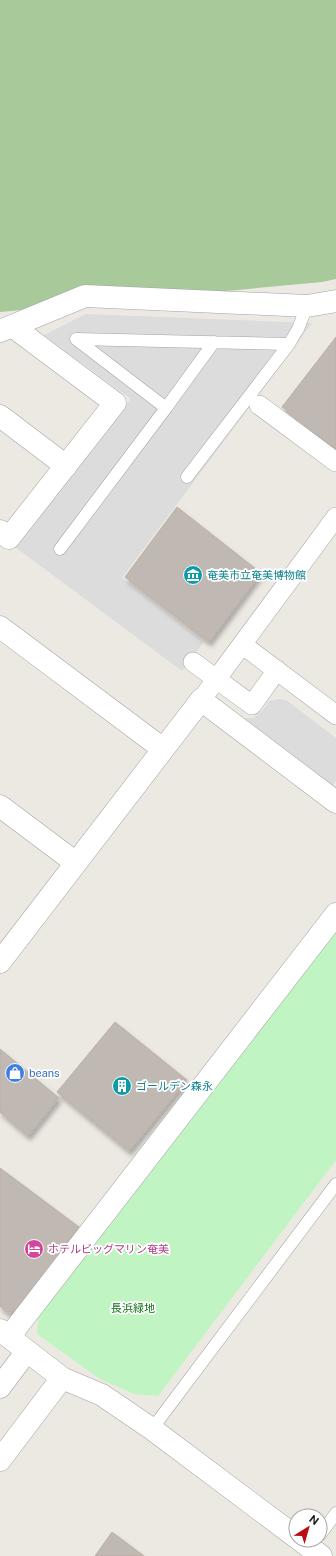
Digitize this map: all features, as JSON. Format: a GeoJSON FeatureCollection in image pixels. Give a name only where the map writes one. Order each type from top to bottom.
{"type":"FeatureCollection","features":[{"type":"Feature","properties":{"kind":"street"},"geometry":{"type":"LineString","coordinates":[[6,329],[85,296],[307,306],[336,301]]}},
{"type":"Feature","properties":{"kind":"street"},"geometry":{"type":"LineString","coordinates":[[0,531],[9,538],[115,403],[6,329]]}},
{"type":"Feature","properties":{"kind":"street"},"geometry":{"type":"LineString","coordinates":[[259,404],[336,462]]}},
{"type":"Feature","properties":{"kind":"street"},"geometry":{"type":"LineString","coordinates":[[0,416],[66,466]]}},
{"type":"Feature","properties":{"kind":"street"},"geometry":{"type":"LineString","coordinates":[[0,962],[243,645],[336,517]]}},
{"type":"Feature","properties":{"kind":"street"},"geometry":{"type":"LineString","coordinates":[[0,627],[163,749]]}},
{"type":"Feature","properties":{"kind":"street"},"geometry":{"type":"LineString","coordinates":[[243,645],[336,716]]}},
{"type":"Feature","properties":{"kind":"street"},"geometry":{"type":"LineString","coordinates":[[193,662],[217,678],[252,705],[277,670]]}},
{"type":"Feature","properties":{"kind":"street"},"geometry":{"type":"LineString","coordinates":[[201,700],[336,802]]}},
{"type":"Feature","properties":{"kind":"street"},"geometry":{"type":"LineString","coordinates":[[0,806],[76,863]]}},
{"type":"Feature","properties":{"kind":"street"},"geometry":{"type":"LineString","coordinates":[[288,1527],[152,1429],[102,1395],[62,1378],[4,1333],[327,930],[336,914]]}},
{"type":"Feature","properties":{"kind":"street"},"geometry":{"type":"LineString","coordinates":[[0,1387],[27,1351]]}},
{"type":"Feature","properties":{"kind":"street"},"geometry":{"type":"LineString","coordinates":[[0,1460],[62,1378]]}},
{"type":"Feature","properties":{"kind":"lane"},"geometry":{"type":"LineString","coordinates":[[187,477],[289,344],[298,329],[307,306]]}},
{"type":"Feature","properties":{"kind":"lane"},"geometry":{"type":"LineString","coordinates":[[166,408],[76,339],[289,344]]}},
{"type":"Feature","properties":{"kind":"lane"},"geometry":{"type":"LineString","coordinates":[[60,549],[214,342]]}},
{"type":"Feature","properties":{"kind":"lane"},"geometry":{"type":"LineString","coordinates":[[152,1429],[336,1184]]}},
{"type":"Feature","properties":{"kind":"lane"},"geometry":{"type":"LineString","coordinates":[[328,1523],[336,1514]]}},
{"type":"Feature","properties":{"kind":"green space"},"geometry":{"type":"Polygon","coordinates":[[[0,0],[336,0],[336,279],[322,282],[0,312],[0,0]]]}},
{"type":"Feature","properties":{"kind":"green space","name":"長浜緑地"},"geometry":{"type":"Polygon","coordinates":[[[336,933],[336,1160],[158,1396],[134,1394],[100,1379],[37,1334],[39,1311],[323,942],[336,933]]]}},
{"type":"Feature","properties":{"kind":"shaded area"},"geometry":{"type":"Polygon","coordinates":[[[86,314],[312,323],[122,578],[204,642],[182,671],[15,547],[131,399],[44,335],[86,314]]]}},
{"type":"Feature","properties":{"kind":"shaded area"},"geometry":{"type":"Polygon","coordinates":[[[279,699],[286,700],[336,738],[336,781],[333,785],[242,718],[253,718],[262,711],[269,701],[279,699]]]}},
{"type":"Feature","properties":{"kind":"building"},"geometry":{"type":"Polygon","coordinates":[[[336,337],[336,449],[282,407],[336,337]]]}},
{"type":"Feature","properties":{"kind":"building","name":"奄美市立奄美博物館"},"geometry":{"type":"Polygon","coordinates":[[[177,507],[261,573],[209,642],[125,577],[177,507]]]}},
{"type":"Feature","properties":{"kind":"building","name":"ゴールデン森永"},"geometry":{"type":"Polygon","coordinates":[[[115,1022],[187,1080],[129,1151],[57,1092],[115,1022]]]}},
{"type":"Feature","properties":{"kind":"building","name":"beans"},"geometry":{"type":"Polygon","coordinates":[[[0,1049],[59,1098],[28,1136],[0,1112],[0,1049]]]}},
{"type":"Feature","properties":{"kind":"building"},"geometry":{"type":"Polygon","coordinates":[[[0,1168],[79,1227],[18,1311],[7,1312],[0,1306],[0,1168]]]}},
{"type":"Feature","properties":{"kind":"building"},"geometry":{"type":"Polygon","coordinates":[[[112,1532],[144,1556],[95,1556],[112,1532]]]}},
{"type":"Feature","properties":{"kind":"place","name":"奄美市立奄美博物館"},"geometry":{"type":"Point","coordinates":[193,575]}},
{"type":"Feature","properties":{"kind":"place","name":"beans"},"geometry":{"type":"Point","coordinates":[15,1073]}},
{"type":"Feature","properties":{"kind":"place","name":"ゴールデン森永"},"geometry":{"type":"Point","coordinates":[122,1086]}},
{"type":"Feature","properties":{"kind":"place","name":"ホテルビッグマリン奄美"},"geometry":{"type":"Point","coordinates":[34,1249]}}]}
